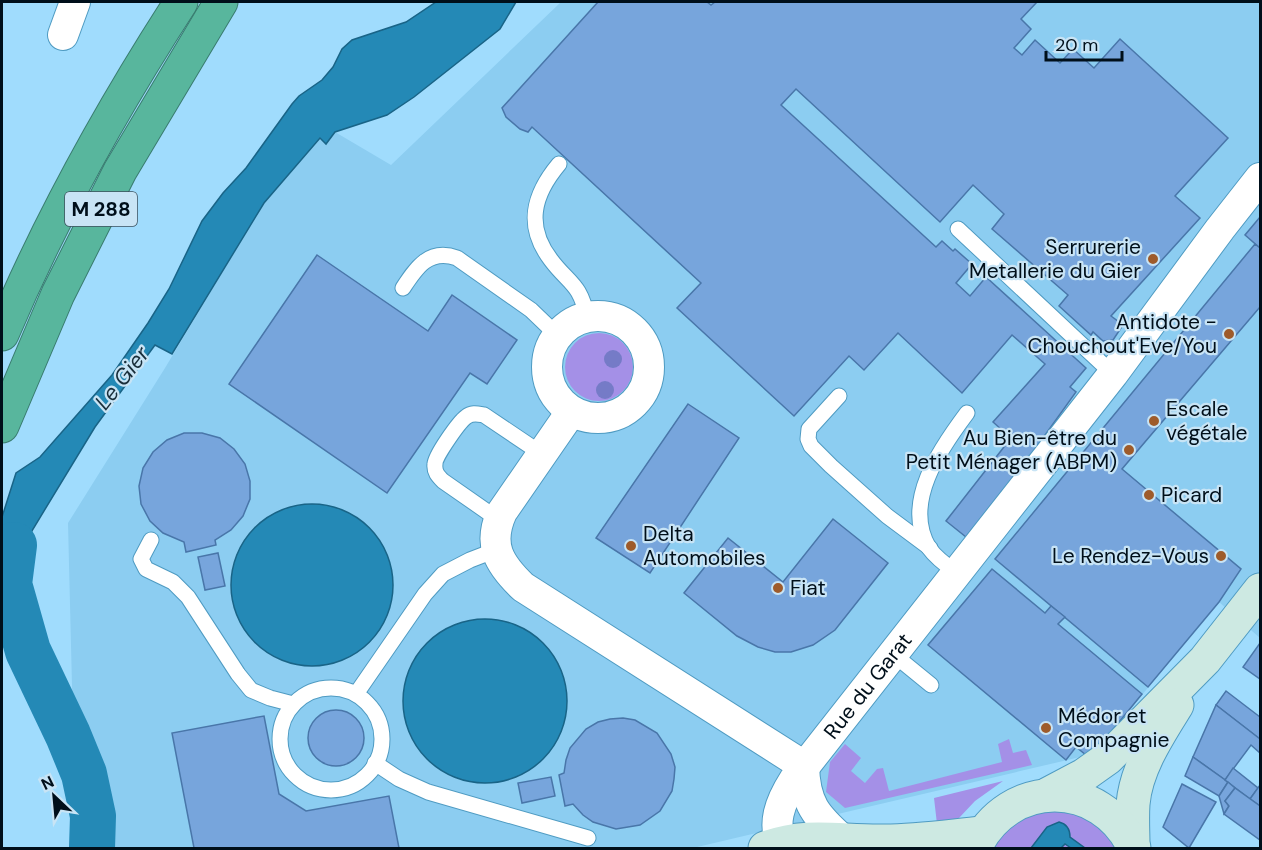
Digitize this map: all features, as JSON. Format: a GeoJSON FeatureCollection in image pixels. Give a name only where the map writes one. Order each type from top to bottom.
{"type":"FeatureCollection","features":[{"type":"Feature","properties":{"kind":"highway","name":"M 288"},"geometry":{"type":"LineString","coordinates":[[2,334],[29,270],[78,175],[152,46],[182,2]]}},
{"type":"Feature","properties":{"kind":"highway","name":"M 288"},"geometry":{"type":"LineString","coordinates":[[2,426],[58,294],[120,171],[222,2]]}},
{"type":"Feature","properties":{"kind":"main road"},"geometry":{"type":"LineString","coordinates":[[776,847],[818,837],[843,840],[978,841],[1000,813],[1023,800],[1048,794],[1084,775],[1108,758],[1204,660],[1260,590]]}},
{"type":"Feature","properties":{"kind":"main road"},"geometry":{"type":"LineString","coordinates":[[1133,847],[1133,802],[1147,758],[1204,660]]}},
{"type":"Feature","properties":{"kind":"main road"},"geometry":{"type":"LineString","coordinates":[[1048,794],[1074,796],[1099,807],[1119,824],[1133,847]]}},
{"type":"Feature","properties":{"kind":"street"},"geometry":{"type":"LineString","coordinates":[[63,35],[75,2]]}},
{"type":"Feature","properties":{"kind":"street","name":"Rue du Garat"},"geometry":{"type":"LineString","coordinates":[[776,847],[780,805],[804,766],[1113,374],[1260,177]]}},
{"type":"Feature","properties":{"kind":"street"},"geometry":{"type":"LineString","coordinates":[[605,316],[622,321],[635,331],[644,345],[649,360],[648,377],[643,392],[633,405],[619,414],[603,418],[586,418],[571,412],[558,400],[549,385],[547,376],[549,350],[557,335],[571,323],[587,317],[605,316]]}},
{"type":"Feature","properties":{"kind":"street"},"geometry":{"type":"LineString","coordinates":[[571,412],[499,520],[495,537],[496,550],[507,572],[523,587],[804,766],[807,796],[811,806],[817,816],[843,840]]}},
{"type":"Feature","properties":{"kind":"lane"},"geometry":{"type":"LineString","coordinates":[[559,164],[541,189],[535,207],[536,226],[540,244],[551,261],[573,281],[579,290],[587,317]]}},
{"type":"Feature","properties":{"kind":"lane"},"geometry":{"type":"LineString","coordinates":[[958,229],[1113,374]]}},
{"type":"Feature","properties":{"kind":"lane"},"geometry":{"type":"LineString","coordinates":[[403,288],[415,269],[426,260],[436,255],[448,255],[457,258],[531,310],[557,335]]}},
{"type":"Feature","properties":{"kind":"lane"},"geometry":{"type":"LineString","coordinates":[[839,396],[808,429],[811,446],[887,516],[930,548]]}},
{"type":"Feature","properties":{"kind":"lane"},"geometry":{"type":"LineString","coordinates":[[499,520],[436,474],[437,456],[467,416],[475,413],[484,415],[542,454]]}},
{"type":"Feature","properties":{"kind":"lane"},"geometry":{"type":"LineString","coordinates":[[957,573],[940,561],[930,548],[921,530],[919,513],[922,493],[934,464],[949,437],[967,413]]}},
{"type":"Feature","properties":{"kind":"lane"},"geometry":{"type":"LineString","coordinates":[[151,540],[141,559],[146,569],[173,582],[188,597],[251,690],[293,704]]}},
{"type":"Feature","properties":{"kind":"lane"},"geometry":{"type":"LineString","coordinates":[[356,694],[424,594],[443,574],[496,550]]}},
{"type":"Feature","properties":{"kind":"lane"},"geometry":{"type":"LineString","coordinates":[[893,654],[931,685]]}},
{"type":"Feature","properties":{"kind":"lane"},"geometry":{"type":"LineString","coordinates":[[322,688],[340,688],[356,694],[370,705],[379,720],[382,738],[380,755],[372,771],[359,782],[343,789],[326,791],[310,787],[296,778],[286,765],[280,749],[279,733],[284,717],[293,704],[306,693],[322,688]]}},
{"type":"Feature","properties":{"kind":"lane"},"geometry":{"type":"LineString","coordinates":[[375,763],[399,779],[428,792],[588,838]]}},
{"type":"Feature","properties":{"kind":"shaded area"},"geometry":{"type":"Polygon","coordinates":[[[561,2],[1260,2],[1260,638],[1219,602],[1093,754],[693,848],[76,848],[68,523],[264,203],[320,138],[326,144],[335,132],[391,165],[561,2]]]}},
{"type":"Feature","properties":{"kind":"shaded area"},"geometry":{"type":"Polygon","coordinates":[[[606,333],[618,339],[627,348],[633,360],[631,380],[623,391],[606,401],[592,401],[575,391],[567,380],[565,360],[575,343],[586,335],[606,333]]]}},
{"type":"Feature","properties":{"kind":"shaded area"},"geometry":{"type":"Polygon","coordinates":[[[1009,739],[1013,753],[1026,750],[1032,765],[845,808],[826,792],[830,762],[845,744],[861,758],[851,771],[865,783],[877,769],[883,768],[889,791],[1002,762],[998,744],[1009,739]]]}},
{"type":"Feature","properties":{"kind":"shaded area"},"geometry":{"type":"Polygon","coordinates":[[[1003,781],[975,801],[959,818],[937,824],[934,798],[1003,781]]]}},
{"type":"Feature","properties":{"kind":"shaded area"},"geometry":{"type":"Polygon","coordinates":[[[1042,808],[1076,814],[1093,821],[1115,848],[987,848],[1001,828],[1042,808]]]}},
{"type":"Feature","properties":{"kind":"water"},"geometry":{"type":"Polygon","coordinates":[[[436,2],[516,2],[500,29],[414,97],[387,115],[335,132],[326,144],[320,138],[264,203],[172,354],[155,345],[95,427],[30,534],[17,573],[15,611],[18,638],[2,638],[2,517],[16,473],[40,457],[112,375],[169,289],[202,221],[246,168],[299,96],[322,80],[333,67],[342,49],[352,40],[406,22],[436,2]]]}},
{"type":"Feature","properties":{"kind":"water"},"geometry":{"type":"Polygon","coordinates":[[[312,504],[328,505],[343,510],[357,517],[369,528],[380,540],[387,554],[392,569],[392,601],[387,616],[380,630],[369,642],[357,653],[343,660],[328,665],[312,666],[296,665],[281,660],[267,653],[255,642],[244,630],[237,616],[232,601],[231,585],[232,569],[237,554],[244,540],[255,528],[267,517],[281,510],[296,505],[312,504]]]}},
{"type":"Feature","properties":{"kind":"water"},"geometry":{"type":"Polygon","coordinates":[[[485,619],[516,626],[543,643],[560,670],[567,701],[560,732],[543,759],[516,776],[485,783],[454,776],[427,759],[410,732],[403,701],[410,670],[427,643],[454,626],[485,619]]]}},
{"type":"Feature","properties":{"kind":"water"},"geometry":{"type":"Polygon","coordinates":[[[1059,822],[1068,827],[1070,837],[1085,848],[1071,848],[1065,844],[1061,848],[1031,848],[1047,827],[1059,822]]]}},
{"type":"Feature","properties":{"kind":"building"},"geometry":{"type":"Polygon","coordinates":[[[598,2],[707,2],[711,5],[715,2],[1037,2],[1021,19],[1031,29],[1014,48],[1022,55],[1035,40],[1060,63],[1073,49],[1094,68],[1120,39],[1228,138],[1175,196],[1200,218],[1111,316],[1123,325],[1113,340],[1103,341],[1093,332],[1091,335],[1059,306],[1068,295],[992,229],[1004,214],[973,185],[940,222],[796,89],[781,105],[936,247],[942,241],[972,264],[956,283],[970,296],[986,277],[1086,368],[1070,387],[1076,392],[1030,456],[966,537],[946,521],[1011,438],[993,422],[1045,364],[1012,335],[962,393],[898,333],[864,370],[849,356],[794,416],[677,308],[701,283],[532,127],[528,132],[520,129],[506,117],[502,108],[598,2]]]}},
{"type":"Feature","properties":{"kind":"building"},"geometry":{"type":"Polygon","coordinates":[[[1260,217],[1260,248],[1245,235],[1260,217]]]}},
{"type":"Feature","properties":{"kind":"building"},"geometry":{"type":"Polygon","coordinates":[[[1255,244],[1260,248],[1260,307],[1122,469],[1241,569],[1219,602],[1148,687],[995,559],[1255,244]]]}},
{"type":"Feature","properties":{"kind":"building"},"geometry":{"type":"Polygon","coordinates":[[[317,255],[428,331],[452,295],[517,340],[487,384],[470,373],[387,493],[229,384],[317,255]]]}},
{"type":"Feature","properties":{"kind":"building"},"geometry":{"type":"Polygon","coordinates":[[[688,404],[739,438],[650,573],[596,538],[688,404]]]}},
{"type":"Feature","properties":{"kind":"building"},"geometry":{"type":"Polygon","coordinates":[[[184,433],[202,433],[220,438],[234,449],[245,464],[250,481],[250,499],[243,516],[231,530],[215,540],[216,545],[186,552],[184,542],[163,533],[150,521],[141,504],[139,486],[143,468],[153,452],[167,440],[184,433]]]}},
{"type":"Feature","properties":{"kind":"building","name":"Fiat"},"geometry":{"type":"Polygon","coordinates":[[[833,519],[888,563],[835,630],[813,645],[791,652],[775,652],[758,647],[737,636],[684,593],[728,538],[783,582],[833,519]]]}},
{"type":"Feature","properties":{"kind":"building"},"geometry":{"type":"Polygon","coordinates":[[[218,553],[225,586],[205,590],[198,557],[218,553]]]}},
{"type":"Feature","properties":{"kind":"building"},"geometry":{"type":"Polygon","coordinates":[[[992,569],[1045,613],[1051,606],[1065,617],[1058,624],[1142,694],[1093,754],[1086,755],[1076,747],[1066,760],[928,645],[992,569]]]}},
{"type":"Feature","properties":{"kind":"building"},"geometry":{"type":"Polygon","coordinates":[[[1260,643],[1260,679],[1243,667],[1260,643]]]}},
{"type":"Feature","properties":{"kind":"building"},"geometry":{"type":"Polygon","coordinates":[[[1226,691],[1260,717],[1260,739],[1216,705],[1226,691]]]}},
{"type":"Feature","properties":{"kind":"building"},"geometry":{"type":"Polygon","coordinates":[[[1216,705],[1260,739],[1260,753],[1251,745],[1225,780],[1193,757],[1216,705]]]}},
{"type":"Feature","properties":{"kind":"building"},"geometry":{"type":"Polygon","coordinates":[[[336,710],[347,712],[356,718],[362,727],[364,738],[362,749],[356,758],[347,764],[336,766],[325,764],[316,758],[310,749],[308,738],[310,727],[316,718],[325,712],[336,710]]]}},
{"type":"Feature","properties":{"kind":"building"},"geometry":{"type":"Polygon","coordinates":[[[264,716],[279,794],[306,811],[389,796],[399,848],[194,848],[172,733],[264,716]]]}},
{"type":"Feature","properties":{"kind":"building"},"geometry":{"type":"Polygon","coordinates":[[[623,718],[635,720],[657,733],[671,754],[675,767],[672,791],[660,811],[640,825],[616,829],[593,822],[573,804],[565,806],[559,775],[564,773],[570,748],[586,729],[598,722],[623,718]]]}},
{"type":"Feature","properties":{"kind":"building"},"geometry":{"type":"Polygon","coordinates":[[[1193,757],[1228,782],[1219,796],[1185,776],[1193,757]]]}},
{"type":"Feature","properties":{"kind":"building"},"geometry":{"type":"Polygon","coordinates":[[[1233,768],[1258,788],[1250,799],[1225,780],[1233,768]]]}},
{"type":"Feature","properties":{"kind":"building"},"geometry":{"type":"Polygon","coordinates":[[[551,777],[555,796],[522,803],[518,783],[551,777]]]}},
{"type":"Feature","properties":{"kind":"building"},"geometry":{"type":"Polygon","coordinates":[[[1228,782],[1235,788],[1225,801],[1229,806],[1224,814],[1219,796],[1228,782]]]}},
{"type":"Feature","properties":{"kind":"building"},"geometry":{"type":"Polygon","coordinates":[[[1182,784],[1216,802],[1189,848],[1163,827],[1182,784]]]}},
{"type":"Feature","properties":{"kind":"building"},"geometry":{"type":"Polygon","coordinates":[[[1260,785],[1260,806],[1250,799],[1260,785]]]}},
{"type":"Feature","properties":{"kind":"building"},"geometry":{"type":"Polygon","coordinates":[[[1235,788],[1260,806],[1260,840],[1224,814],[1229,806],[1225,801],[1235,788]]]}},
{"type":"Feature","properties":{"kind":"waterway","name":"Le Gier"},"geometry":{"type":"LineString","coordinates":[[14,545],[9,584],[28,651],[84,774],[93,816],[92,848]]}},
{"type":"Feature","properties":{"kind":"place","name":"Serrurerie Metallerie du Gier"},"geometry":{"type":"Point","coordinates":[1153,259]}},
{"type":"Feature","properties":{"kind":"place","name":"Antidote - Chouchout'Eve/You"},"geometry":{"type":"Point","coordinates":[1229,334]}},
{"type":"Feature","properties":{"kind":"place","name":"Escale végétale"},"geometry":{"type":"Point","coordinates":[1154,421]}},
{"type":"Feature","properties":{"kind":"place","name":"Au Bien-être du Petit Ménager (ABPM)"},"geometry":{"type":"Point","coordinates":[1129,450]}},
{"type":"Feature","properties":{"kind":"place","name":"Picard"},"geometry":{"type":"Point","coordinates":[1149,495]}},
{"type":"Feature","properties":{"kind":"place","name":"Delta Automobiles"},"geometry":{"type":"Point","coordinates":[631,546]}},
{"type":"Feature","properties":{"kind":"place","name":"Le Rendez-Vous"},"geometry":{"type":"Point","coordinates":[1221,556]}},
{"type":"Feature","properties":{"kind":"place","name":"Fiat"},"geometry":{"type":"Point","coordinates":[778,588]}},
{"type":"Feature","properties":{"kind":"place","name":"Médor et Compagnie"},"geometry":{"type":"Point","coordinates":[1046,728]}}]}
